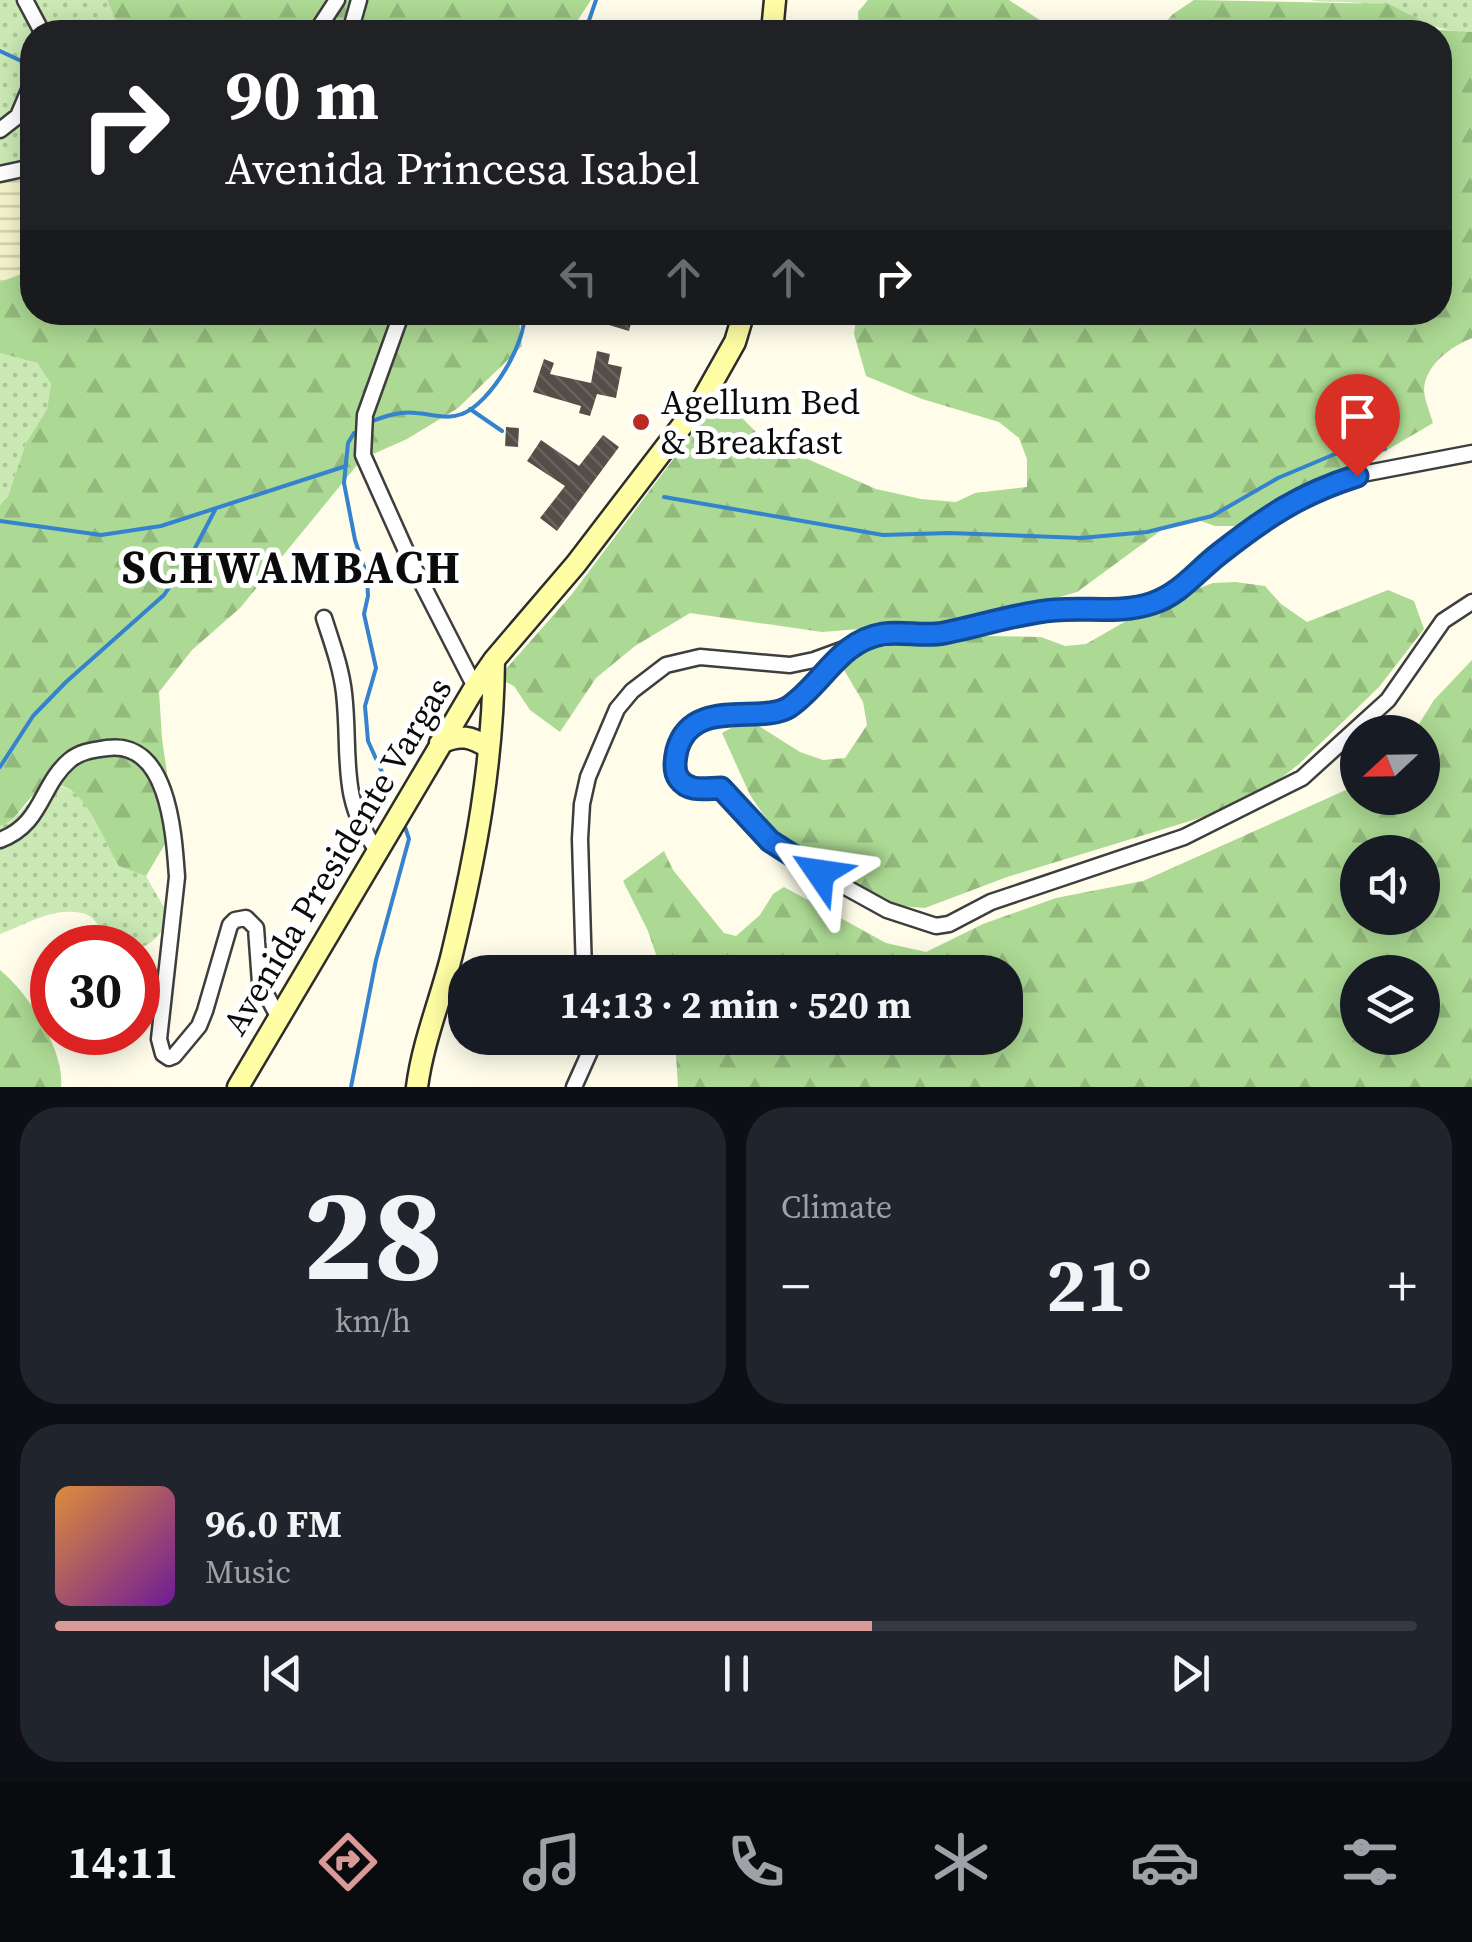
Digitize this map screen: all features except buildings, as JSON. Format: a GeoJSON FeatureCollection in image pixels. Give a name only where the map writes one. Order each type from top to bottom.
{"type":"FeatureCollection","features":[{"type":"Feature","properties":{"kind":"main road","name":"Avenida Presidente Vargas"},"geometry":{"type":"LineString","coordinates":[[238,1087],[475,687],[576,564],[704,397],[735,342],[740,325]]}},
{"type":"Feature","properties":{"kind":"main road"},"geometry":{"type":"LineString","coordinates":[[418,1087],[421,1057],[445,980],[482,822],[494,660]]}},
{"type":"Feature","properties":{"kind":"main road"},"geometry":{"type":"LineString","coordinates":[[440,743],[459,736],[490,748]]}},
{"type":"Feature","properties":{"kind":"street"},"geometry":{"type":"LineString","coordinates":[[0,130],[20,111]]}},
{"type":"Feature","properties":{"kind":"street"},"geometry":{"type":"LineString","coordinates":[[397,325],[364,416],[363,455],[411,562],[475,687]]}},
{"type":"Feature","properties":{"kind":"street"},"geometry":{"type":"LineString","coordinates":[[584,955],[582,804],[588,777],[617,709],[651,675],[681,659],[700,657],[790,666],[885,634],[938,634],[1032,612],[1081,607],[1126,610],[1156,602],[1180,590],[1204,566],[1269,516],[1312,490],[1357,476],[1472,453]]}},
{"type":"Feature","properties":{"kind":"street"},"geometry":{"type":"LineString","coordinates":[[846,649],[800,698],[780,712],[737,712],[690,727],[680,740],[675,770],[680,782],[690,788],[726,792],[770,841],[800,862],[887,910],[936,926],[949,924],[991,902],[1184,837],[1302,778],[1388,700],[1443,621],[1472,602]]}},
{"type":"Feature","properties":{"kind":"street"},"geometry":{"type":"LineString","coordinates":[[324,618],[345,697],[350,798],[356,819],[377,850]]}},
{"type":"Feature","properties":{"kind":"street"},"geometry":{"type":"LineString","coordinates":[[0,840],[30,822],[61,769],[73,757],[115,747],[142,757],[157,774],[165,792],[176,858],[159,1039],[162,1054],[174,1056],[198,1026],[230,925],[240,918],[246,918],[256,928],[260,982],[279,1018]]}},
{"type":"Feature","properties":{"kind":"street"},"geometry":{"type":"LineString","coordinates":[[574,1087],[588,1055]]}},
{"type":"Feature","properties":{"kind":"green space"},"geometry":{"type":"Polygon","coordinates":[[[0,0],[107,0],[116,20],[20,20],[20,169],[0,172],[0,0]]]}},
{"type":"Feature","properties":{"kind":"green space"},"geometry":{"type":"Polygon","coordinates":[[[107,0],[591,0],[578,20],[116,20],[107,0]]]}},
{"type":"Feature","properties":{"kind":"green space"},"geometry":{"type":"Polygon","coordinates":[[[868,0],[1009,0],[1040,20],[858,20],[858,12],[868,0]]]}},
{"type":"Feature","properties":{"kind":"green space"},"geometry":{"type":"Polygon","coordinates":[[[1194,0],[1389,4],[1420,20],[1168,20],[1194,0]]]}},
{"type":"Feature","properties":{"kind":"green space"},"geometry":{"type":"Polygon","coordinates":[[[1310,0],[1472,0],[1472,32],[1452,30],[1452,20],[1419,20],[1373,5],[1310,0]]]}},
{"type":"Feature","properties":{"kind":"green space"},"geometry":{"type":"Polygon","coordinates":[[[1452,31],[1472,32],[1472,338],[1448,351],[1429,373],[1424,391],[1433,423],[1246,526],[1215,526],[1195,519],[1163,529],[1077,592],[970,620],[822,632],[690,613],[635,646],[596,678],[560,732],[530,710],[514,686],[498,678],[572,594],[702,421],[723,399],[764,440],[876,489],[956,502],[975,493],[1027,487],[1027,459],[1019,438],[999,422],[922,399],[866,376],[854,334],[855,325],[1452,325],[1452,31]]]}},
{"type":"Feature","properties":{"kind":"green space"},"geometry":{"type":"Polygon","coordinates":[[[20,169],[20,274],[0,282],[0,172],[20,169]]]}},
{"type":"Feature","properties":{"kind":"green space"},"geometry":{"type":"Polygon","coordinates":[[[20,274],[20,325],[519,325],[522,346],[458,408],[407,439],[362,459],[240,608],[192,650],[159,692],[175,827],[146,876],[119,866],[87,807],[64,787],[50,786],[35,794],[0,826],[0,505],[8,496],[26,443],[47,409],[51,384],[37,363],[0,353],[0,282],[20,274]]]}},
{"type":"Feature","properties":{"kind":"green space"},"geometry":{"type":"Polygon","coordinates":[[[0,353],[37,363],[51,384],[47,409],[26,443],[8,496],[0,505],[0,353]]]}},
{"type":"Feature","properties":{"kind":"green space"},"geometry":{"type":"Polygon","coordinates":[[[1213,583],[1265,586],[1281,604],[1307,622],[1388,590],[1414,601],[1424,629],[1379,687],[1350,715],[1340,715],[1340,725],[1265,791],[1216,813],[1007,877],[925,908],[888,905],[802,851],[771,826],[750,795],[722,733],[754,723],[800,752],[823,760],[845,758],[867,725],[863,702],[844,670],[854,651],[904,644],[942,645],[981,636],[1041,637],[1065,646],[1086,644],[1135,616],[1213,583]]]}},
{"type":"Feature","properties":{"kind":"green space"},"geometry":{"type":"Polygon","coordinates":[[[1472,660],[1472,1087],[678,1087],[676,1055],[1023,1055],[1023,955],[656,955],[623,881],[664,851],[673,870],[724,933],[736,936],[784,887],[886,943],[926,952],[983,924],[1056,898],[1143,881],[1340,793],[1340,815],[1440,815],[1440,715],[1425,715],[1472,660]]]}},
{"type":"Feature","properties":{"kind":"green space"},"geometry":{"type":"Polygon","coordinates":[[[49,785],[63,787],[85,803],[119,865],[146,876],[169,916],[160,933],[160,925],[98,925],[84,914],[66,912],[47,915],[0,934],[0,826],[13,819],[49,785]]]}},
{"type":"Feature","properties":{"kind":"green space"},"geometry":{"type":"Polygon","coordinates":[[[0,970],[30,1003],[30,1055],[56,1055],[61,1073],[61,1087],[0,1087],[0,970]]]}},
{"type":"Feature","properties":{"kind":"waterway"},"geometry":{"type":"LineString","coordinates":[[589,20],[596,0]]}},
{"type":"Feature","properties":{"kind":"waterway"},"geometry":{"type":"LineString","coordinates":[[0,51],[20,60]]}},
{"type":"Feature","properties":{"kind":"waterway"},"geometry":{"type":"LineString","coordinates":[[370,422],[404,413],[451,417],[473,408],[505,370],[524,325]]}},
{"type":"Feature","properties":{"kind":"waterway"},"geometry":{"type":"LineString","coordinates":[[470,409],[502,431]]}},
{"type":"Feature","properties":{"kind":"waterway"},"geometry":{"type":"LineString","coordinates":[[354,433],[348,443],[344,483],[355,540],[367,576],[364,614],[376,668],[365,706],[368,741],[382,772]]}},
{"type":"Feature","properties":{"kind":"waterway"},"geometry":{"type":"LineString","coordinates":[[664,497],[883,535],[1081,538],[1147,532],[1212,516],[1278,478],[1335,454],[1385,449]]}},
{"type":"Feature","properties":{"kind":"waterway"},"geometry":{"type":"LineString","coordinates":[[0,521],[101,535],[161,526],[346,466]]}},
{"type":"Feature","properties":{"kind":"waterway"},"geometry":{"type":"LineString","coordinates":[[0,767],[33,716],[164,595],[215,510]]}},
{"type":"Feature","properties":{"kind":"waterway"},"geometry":{"type":"LineString","coordinates":[[351,1087],[376,960],[409,839],[404,824]]}},
{"type":"Feature","properties":{"kind":"place","name":"Agellum Bed & Breakfast"},"geometry":{"type":"Point","coordinates":[641,422]}},
{"type":"Feature","properties":{"kind":"district","name":"SCHWAMBACH"},"geometry":{"type":"Point","coordinates":[292,567]}},
{"type":"Feature","properties":{"kind":"route"},"geometry":{"type":"LineString","coordinates":[[820,873],[770,841],[721,788],[690,788],[680,782],[675,757],[680,740],[690,727],[737,712],[780,712],[800,698],[846,649],[875,636],[938,634],[1032,612],[1081,607],[1126,610],[1156,602],[1180,590],[1204,566],[1269,516],[1312,490],[1357,476]]}}]}
